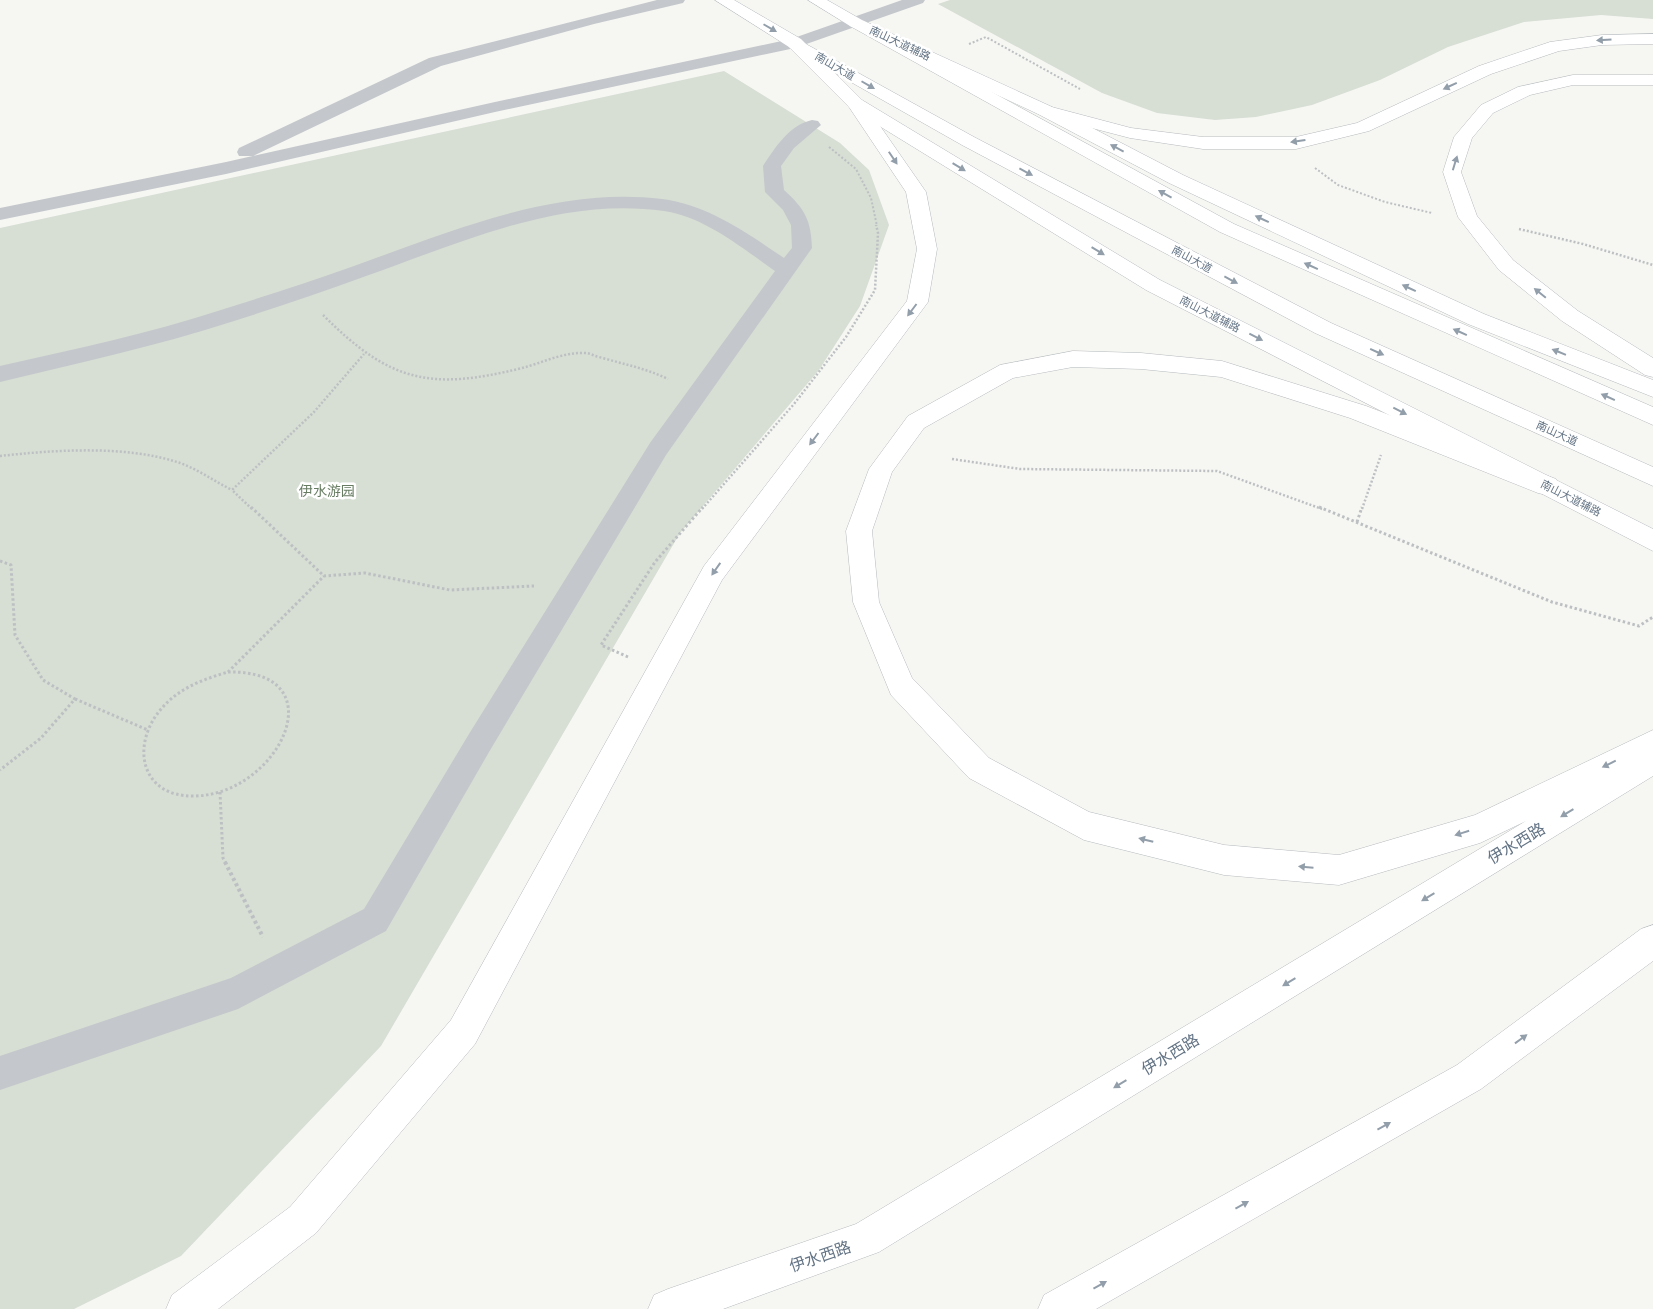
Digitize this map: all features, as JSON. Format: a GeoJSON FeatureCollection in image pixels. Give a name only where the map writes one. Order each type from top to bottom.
{"type":"FeatureCollection","features":[{"type":"Feature","properties":{"kind":"main road","name":"南山大道"},"geometry":{"type":"LineString","coordinates":[[723,0],[968,141],[1323,328],[1653,477]]}},
{"type":"Feature","properties":{"kind":"main road"},"geometry":{"type":"LineString","coordinates":[[816,0],[1227,228],[1653,417]]}},
{"type":"Feature","properties":{"kind":"main road","name":"南山大道辅路"},"geometry":{"type":"LineString","coordinates":[[856,23],[1044,110],[1176,179],[1476,319],[1653,389]]}},
{"type":"Feature","properties":{"kind":"main road"},"geometry":{"type":"LineString","coordinates":[[1044,110],[1130,133],[1203,144],[1296,143],[1363,127],[1485,70],[1556,46],[1602,40],[1653,39]]}},
{"type":"Feature","properties":{"kind":"main road","name":"南山大道辅路"},"geometry":{"type":"LineString","coordinates":[[795,43],[856,104],[1153,285],[1653,541]]}},
{"type":"Feature","properties":{"kind":"main road"},"geometry":{"type":"LineString","coordinates":[[1653,80],[1573,80],[1524,91],[1487,108],[1463,136],[1452,172],[1468,217],[1506,265],[1570,316],[1653,369]]}},
{"type":"Feature","properties":{"kind":"main road"},"geometry":{"type":"LineString","coordinates":[[186,1309],[303,1220],[463,1032],[713,573],[917,302],[928,249],[916,192],[856,104]]}},
{"type":"Feature","properties":{"kind":"main road"},"geometry":{"type":"LineString","coordinates":[[1547,486],[1358,412],[1222,369],[1142,361],[1073,359],[1008,371],[965,393],[916,422],[880,469],[859,531],[866,602],[901,686],[979,768],[1084,825],[1224,860],[1339,870],[1480,828],[1653,742]]}},
{"type":"Feature","properties":{"kind":"main road","name":"伊水西路"},"geometry":{"type":"LineString","coordinates":[[668,1309],[866,1239],[1653,760]]}},
{"type":"Feature","properties":{"kind":"main road"},"geometry":{"type":"LineString","coordinates":[[1058,1309],[1469,1077],[1653,941]]}},
{"type":"Feature","properties":{"kind":"street"},"geometry":{"type":"LineString","coordinates":[[189,176],[269,142],[435,62],[591,20],[678,0]]}},
{"type":"Feature","properties":{"kind":"street"},"geometry":{"type":"LineString","coordinates":[[0,214],[189,176],[795,43],[917,0]]}},
{"type":"Feature","properties":{"kind":"street"},"geometry":{"type":"LineString","coordinates":[[0,1073],[238,992],[375,920],[479,743],[658,449],[802,248],[801,225],[791,207],[775,192],[772,166],[787,144],[817,133]]}},
{"type":"Feature","properties":{"kind":"street"},"geometry":{"type":"LineString","coordinates":[[0,374],[175,332],[302,291],[469,230],[553,209],[622,202],[665,205],[698,216],[738,236],[787,270]]}},
{"type":"Feature","properties":{"kind":"path"},"geometry":{"type":"LineString","coordinates":[[934,59],[986,37],[1085,92]]}},
{"type":"Feature","properties":{"kind":"path"},"geometry":{"type":"LineString","coordinates":[[660,672],[601,645],[655,562],[794,404],[846,337],[875,290],[878,233],[871,198],[856,169],[817,133]]}},
{"type":"Feature","properties":{"kind":"path"},"geometry":{"type":"LineString","coordinates":[[1309,164],[1338,185],[1385,202],[1437,214]]}},
{"type":"Feature","properties":{"kind":"path"},"geometry":{"type":"LineString","coordinates":[[1512,228],[1583,244],[1653,266]]}},
{"type":"Feature","properties":{"kind":"path"},"geometry":{"type":"LineString","coordinates":[[302,291],[337,329],[364,354],[388,369],[421,379],[456,380],[517,370],[581,352],[642,366],[697,394]]}},
{"type":"Feature","properties":{"kind":"path"},"geometry":{"type":"LineString","coordinates":[[232,490],[314,412],[364,354]]}},
{"type":"Feature","properties":{"kind":"path"},"geometry":{"type":"LineString","coordinates":[[1357,522],[1392,425]]}},
{"type":"Feature","properties":{"kind":"path"},"geometry":{"type":"LineString","coordinates":[[0,456],[56,450],[123,452],[178,462],[232,490],[324,576]]}},
{"type":"Feature","properties":{"kind":"path"},"geometry":{"type":"LineString","coordinates":[[952,459],[1020,469],[1216,471],[1288,495],[1552,602],[1639,626],[1653,617]]}},
{"type":"Feature","properties":{"kind":"path"},"geometry":{"type":"LineString","coordinates":[[0,561],[11,565],[15,634],[43,680],[75,699],[148,730]]}},
{"type":"Feature","properties":{"kind":"path"},"geometry":{"type":"LineString","coordinates":[[228,672],[324,576],[365,573],[450,590],[522,588],[583,574]]}},
{"type":"Feature","properties":{"kind":"path"},"geometry":{"type":"LineString","coordinates":[[228,672],[250,672],[270,679],[283,692],[289,708],[285,734],[279,747],[264,766],[244,782],[220,792],[195,798],[174,794],[156,786],[146,771],[142,751],[148,730],[161,709],[180,692],[204,679],[228,672]]}},
{"type":"Feature","properties":{"kind":"path"},"geometry":{"type":"LineString","coordinates":[[0,770],[41,738],[75,699]]}},
{"type":"Feature","properties":{"kind":"path"},"geometry":{"type":"LineString","coordinates":[[220,792],[223,858],[258,930],[282,968]]}},
{"type":"Feature","properties":{"kind":"green space"},"geometry":{"type":"Polygon","coordinates":[[[950,0],[1653,0],[1653,19],[1601,15],[1524,22],[1448,47],[1380,80],[1312,105],[1256,117],[1215,120],[1157,113],[1102,93],[938,4],[950,0]]]}},
{"type":"Feature","properties":{"kind":"green space","name":"伊水游园"},"geometry":{"type":"Polygon","coordinates":[[[724,71],[840,143],[869,170],[889,225],[860,306],[819,370],[680,533],[381,1046],[181,1256],[74,1309],[0,1309],[0,228],[724,71]]]}}]}
